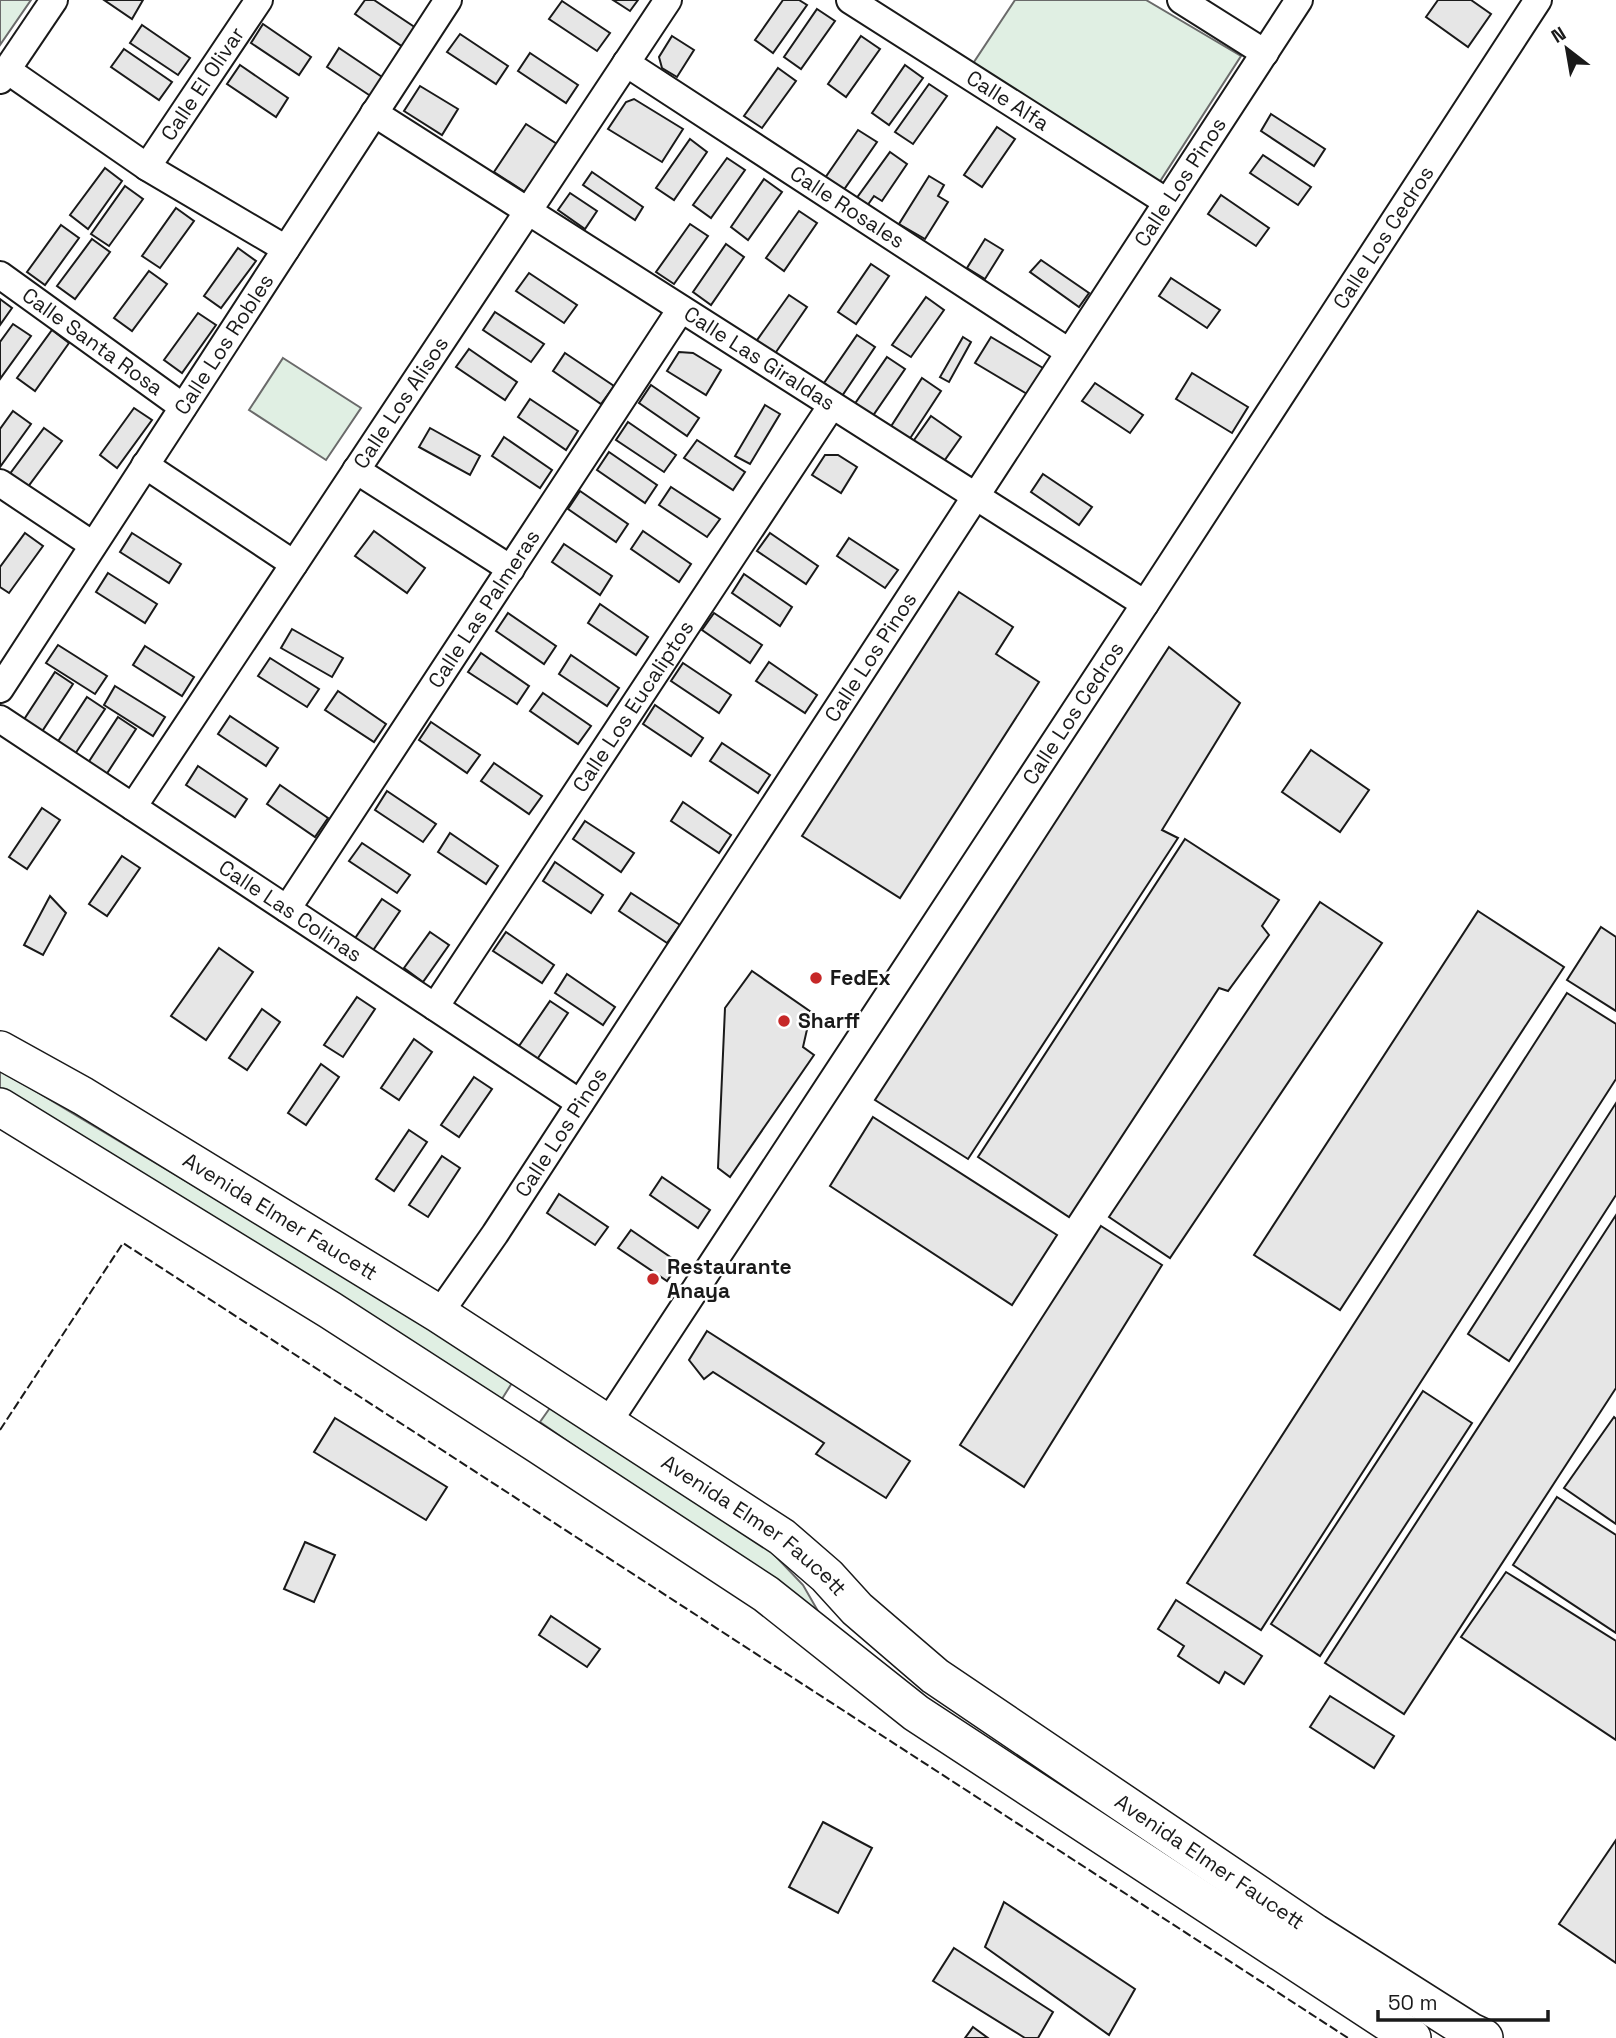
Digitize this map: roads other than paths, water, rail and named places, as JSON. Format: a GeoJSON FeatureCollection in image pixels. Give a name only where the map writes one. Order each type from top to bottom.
{"type":"FeatureCollection","features":[{"type":"Feature","properties":{"kind":"highway","name":"Avenida Elmer Faucett"},"geometry":{"type":"LineString","coordinates":[[0,1051],[83,1096],[439,1314],[782,1537],[827,1576],[857,1609],[935,1676],[1315,1933],[1484,2038]]}},
{"type":"Feature","properties":{"kind":"highway","name":"Avenida Elmer Faucett"},"geometry":{"type":"LineString","coordinates":[[0,1107],[330,1310],[765,1594],[916,1713],[1412,2038]]}},
{"type":"Feature","properties":{"kind":"highway"},"geometry":{"type":"LineString","coordinates":[[510,1426],[540,1380]]}},
{"type":"Feature","properties":{"kind":"street"},"geometry":{"type":"LineString","coordinates":[[54,0],[3,75],[147,167],[286,249]]}},
{"type":"Feature","properties":{"kind":"street","name":"Calle El Olivar"},"geometry":{"type":"LineString","coordinates":[[147,167],[259,0]]}},
{"type":"Feature","properties":{"kind":"street","name":"Calle Los Robles"},"geometry":{"type":"LineString","coordinates":[[0,689],[448,0]]}},
{"type":"Feature","properties":{"kind":"street","name":"Calle Los Alisos"},"geometry":{"type":"LineString","coordinates":[[133,807],[668,0]]}},
{"type":"Feature","properties":{"kind":"street","name":"Calle Alfa"},"geometry":{"type":"LineString","coordinates":[[850,0],[1167,202]]}},
{"type":"Feature","properties":{"kind":"street"},"geometry":{"type":"LineString","coordinates":[[1181,0],[1265,53]]}},
{"type":"Feature","properties":{"kind":"street","name":"Calle Los Pinos"},"geometry":{"type":"LineString","coordinates":[[439,1314],[495,1234],[1299,0]]}},
{"type":"Feature","properties":{"kind":"street","name":"Calle Los Cedros"},"geometry":{"type":"LineString","coordinates":[[607,1424],[1145,604],[1528,4]]}},
{"type":"Feature","properties":{"kind":"street","name":"Calle Rosales"},"geometry":{"type":"LineString","coordinates":[[626,63],[1069,352]]}},
{"type":"Feature","properties":{"kind":"street","name":"Calle Las Giraldas"},"geometry":{"type":"LineString","coordinates":[[374,113],[1145,604]]}},
{"type":"Feature","properties":{"kind":"street","name":"Calle Santa Rosa"},"geometry":{"type":"LineString","coordinates":[[0,275],[183,407]]}},
{"type":"Feature","properties":{"kind":"street","name":"Calle Las Palmeras"},"geometry":{"type":"LineString","coordinates":[[287,909],[681,309]]}},
{"type":"Feature","properties":{"kind":"street","name":"Calle Los Eucaliptos"},"geometry":{"type":"LineString","coordinates":[[435,1007],[832,405]]}},
{"type":"Feature","properties":{"kind":"street"},"geometry":{"type":"LineString","coordinates":[[145,465],[294,564]]}},
{"type":"Feature","properties":{"kind":"street"},"geometry":{"type":"LineString","coordinates":[[356,470],[511,569]]}},
{"type":"Feature","properties":{"kind":"street"},"geometry":{"type":"LineString","coordinates":[[0,483],[93,545]]}},
{"type":"Feature","properties":{"kind":"street","name":"Calle Las Colinas"},"geometry":{"type":"LineString","coordinates":[[0,719],[580,1103]]}},
{"type":"Feature","properties":{"kind":"place","name":"FedEx"},"geometry":{"type":"Point","coordinates":[816,978]}},
{"type":"Feature","properties":{"kind":"place","name":"Sharff"},"geometry":{"type":"Point","coordinates":[784,1021]}},
{"type":"Feature","properties":{"kind":"place","name":"Restaurante Anaya"},"geometry":{"type":"Point","coordinates":[653,1279]}}]}
